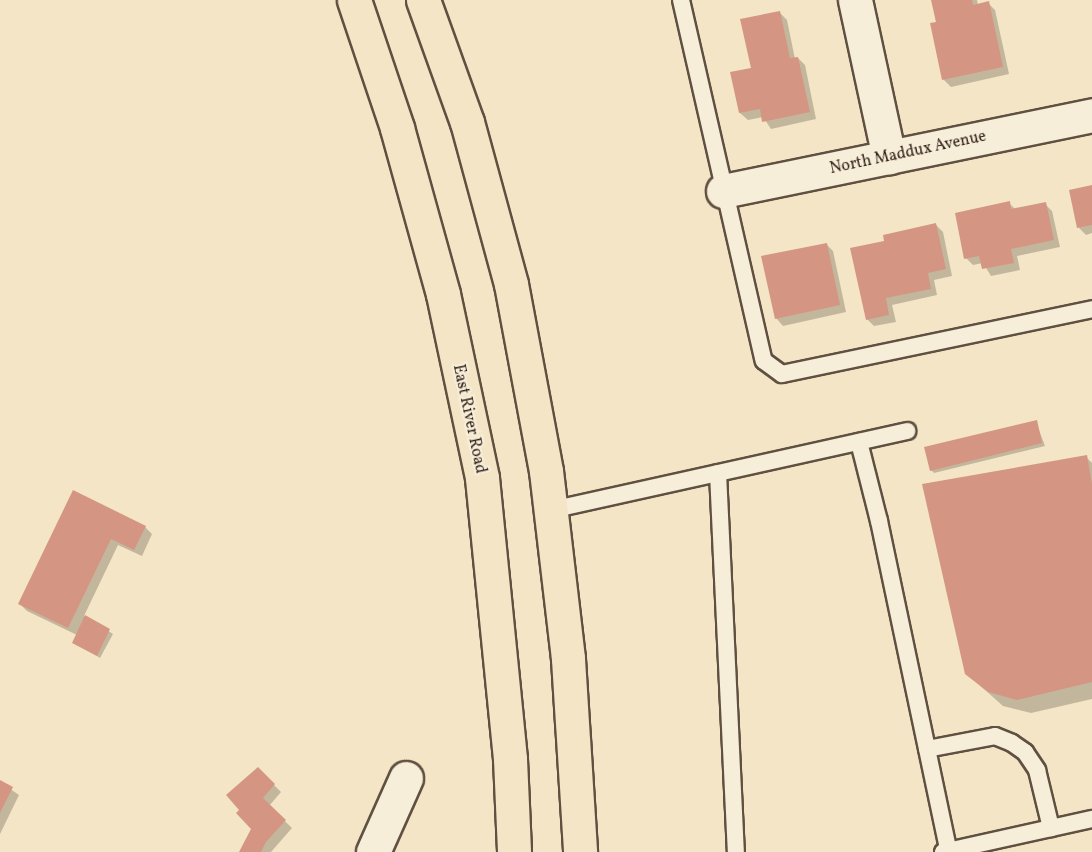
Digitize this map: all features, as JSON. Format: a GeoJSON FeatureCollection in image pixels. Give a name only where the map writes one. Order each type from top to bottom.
{"type":"FeatureCollection","features":[{"type":"Feature","properties":{"kind":"main road","name":"East River Road"},"geometry":{"type":"LineString","coordinates":[[354,0],[397,128],[443,294],[482,478],[510,759],[514,852]]}},
{"type":"Feature","properties":{"kind":"main road"},"geometry":{"type":"LineString","coordinates":[[423,0],[467,122],[511,284],[551,510],[568,658],[580,852]]}},
{"type":"Feature","properties":{"kind":"street"},"geometry":{"type":"LineString","coordinates":[[855,0],[889,157]]}},
{"type":"Feature","properties":{"kind":"street","name":"North Maddux Avenue"},"geometry":{"type":"LineString","coordinates":[[723,191],[1092,115]]}},
{"type":"Feature","properties":{"kind":"street"},"geometry":{"type":"LineString","coordinates":[[373,852],[406,778]]}},
{"type":"Feature","properties":{"kind":"lane"},"geometry":{"type":"LineString","coordinates":[[681,0],[723,191],[764,361],[782,374],[1092,309]]}},
{"type":"Feature","properties":{"kind":"lane"},"geometry":{"type":"LineString","coordinates":[[551,510],[907,431]]}},
{"type":"Feature","properties":{"kind":"lane"},"geometry":{"type":"LineString","coordinates":[[859,442],[879,521],[947,852],[1092,819]]}},
{"type":"Feature","properties":{"kind":"lane"},"geometry":{"type":"LineString","coordinates":[[718,473],[736,852]]}},
{"type":"Feature","properties":{"kind":"lane"},"geometry":{"type":"LineString","coordinates":[[927,749],[995,736],[1012,743],[1025,752],[1037,770],[1051,828]]}},
{"type":"Feature","properties":{"kind":"building"},"geometry":{"type":"Polygon","coordinates":[[[931,0],[972,0],[973,5],[989,1],[1003,67],[942,80],[930,23],[936,22],[931,0]]]}},
{"type":"Feature","properties":{"kind":"building"},"geometry":{"type":"Polygon","coordinates":[[[780,11],[790,58],[798,57],[810,112],[762,122],[760,109],[739,113],[730,72],[751,68],[740,19],[780,11]]]}},
{"type":"Feature","properties":{"kind":"building"},"geometry":{"type":"Polygon","coordinates":[[[1092,185],[1092,225],[1077,228],[1069,190],[1092,185]]]}},
{"type":"Feature","properties":{"kind":"building"},"geometry":{"type":"Polygon","coordinates":[[[1010,201],[1011,209],[1046,202],[1054,240],[1011,249],[1014,263],[982,269],[979,256],[964,259],[955,213],[1010,201]]]}},
{"type":"Feature","properties":{"kind":"building"},"geometry":{"type":"Polygon","coordinates":[[[936,223],[946,269],[928,273],[931,289],[886,298],[889,315],[866,320],[850,248],[884,241],[883,235],[936,223]]]}},
{"type":"Feature","properties":{"kind":"building"},"geometry":{"type":"Polygon","coordinates":[[[827,243],[840,305],[775,319],[761,256],[827,243]]]}},
{"type":"Feature","properties":{"kind":"building"},"geometry":{"type":"Polygon","coordinates":[[[1037,420],[1042,443],[930,471],[924,447],[1037,420]]]}},
{"type":"Feature","properties":{"kind":"building"},"geometry":{"type":"Polygon","coordinates":[[[1087,455],[1092,484],[1092,682],[1017,700],[988,692],[965,674],[922,484],[1087,455]]]}},
{"type":"Feature","properties":{"kind":"building"},"geometry":{"type":"Polygon","coordinates":[[[73,490],[146,526],[134,550],[111,539],[68,628],[18,604],[73,490]]]}},
{"type":"Feature","properties":{"kind":"building"},"geometry":{"type":"Polygon","coordinates":[[[85,615],[110,629],[97,656],[72,643],[85,615]]]}},
{"type":"Feature","properties":{"kind":"building"},"geometry":{"type":"Polygon","coordinates":[[[258,767],[275,784],[263,798],[286,820],[266,842],[261,852],[239,852],[251,829],[236,813],[239,810],[226,795],[258,767]]]}},
{"type":"Feature","properties":{"kind":"building"},"geometry":{"type":"Polygon","coordinates":[[[0,780],[13,787],[0,813],[0,780]]]}}]}
